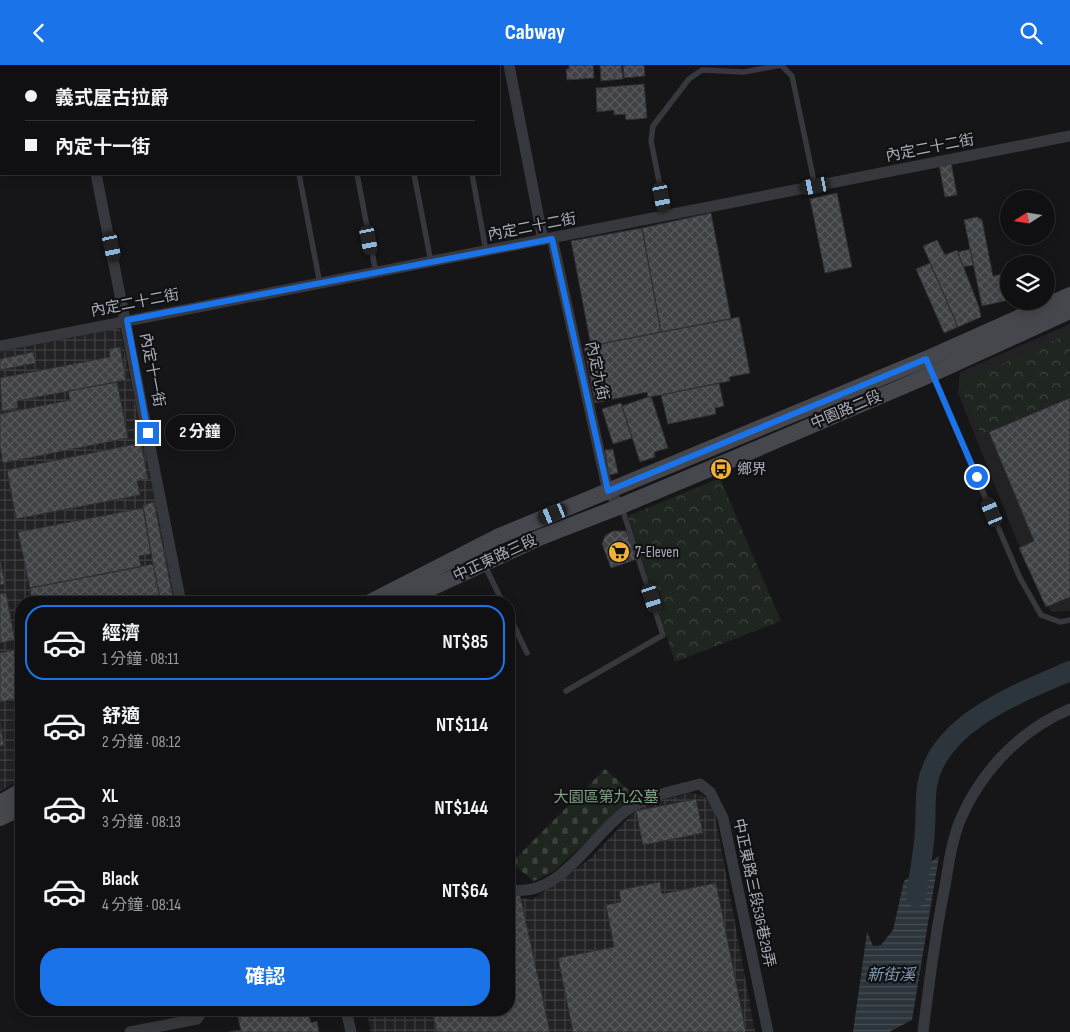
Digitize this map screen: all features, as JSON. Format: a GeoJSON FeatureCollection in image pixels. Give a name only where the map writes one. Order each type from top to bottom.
{"type":"FeatureCollection","features":[{"type":"Feature","properties":{"kind":"main road","name":"中園路二段"},"geometry":{"type":"LineString","coordinates":[[621,506],[929,366],[1070,295]]}},
{"type":"Feature","properties":{"kind":"main road","name":"中園路二段"},"geometry":{"type":"LineString","coordinates":[[382,596],[497,537],[608,491],[1070,311]]}},
{"type":"Feature","properties":{"kind":"main road","name":"中正東路三段"},"geometry":{"type":"LineString","coordinates":[[414,596],[541,537],[621,506]]}},
{"type":"Feature","properties":{"kind":"main road"},"geometry":{"type":"LineString","coordinates":[[0,803],[15,794]]}},
{"type":"Feature","properties":{"kind":"main road"},"geometry":{"type":"LineString","coordinates":[[0,818],[15,811]]}},
{"type":"Feature","properties":{"kind":"street","name":"內定九街"},"geometry":{"type":"LineString","coordinates":[[506,68],[608,491],[621,506]]}},
{"type":"Feature","properties":{"kind":"street","name":"內定二十二街"},"geometry":{"type":"LineString","coordinates":[[0,345],[1070,136]]}},
{"type":"Feature","properties":{"kind":"street","name":"內定十一街"},"geometry":{"type":"LineString","coordinates":[[96,175],[127,320],[180,596]]}},
{"type":"Feature","properties":{"kind":"street"},"geometry":{"type":"LineString","coordinates":[[923,1032],[936,932],[953,840],[963,815],[990,769],[1023,736],[1070,709]]}},
{"type":"Feature","properties":{"kind":"street","name":"中正東路三段536巷29弄"},"geometry":{"type":"LineString","coordinates":[[515,890],[541,888],[555,879],[628,809],[658,794],[700,784],[710,792],[723,818],[768,1032]]}},
{"type":"Feature","properties":{"kind":"street"},"geometry":{"type":"LineString","coordinates":[[138,1031],[197,1019],[199,1016]]}},
{"type":"Feature","properties":{"kind":"street"},"geometry":{"type":"LineString","coordinates":[[347,1016],[351,1032]]}},
{"type":"Feature","properties":{"kind":"lane"},"geometry":{"type":"LineString","coordinates":[[666,216],[651,133],[653,126],[689,79],[702,70],[744,72],[781,65],[792,76],[815,186]]}},
{"type":"Feature","properties":{"kind":"lane"},"geometry":{"type":"LineString","coordinates":[[299,175],[320,284]]}},
{"type":"Feature","properties":{"kind":"lane"},"geometry":{"type":"LineString","coordinates":[[357,175],[376,273]]}},
{"type":"Feature","properties":{"kind":"lane"},"geometry":{"type":"LineString","coordinates":[[414,175],[431,262]]}},
{"type":"Feature","properties":{"kind":"lane"},"geometry":{"type":"LineString","coordinates":[[472,175],[486,251]]}},
{"type":"Feature","properties":{"kind":"lane"},"geometry":{"type":"LineString","coordinates":[[929,366],[1020,578],[1041,615],[1060,622],[1070,620]]}},
{"type":"Feature","properties":{"kind":"lane"},"geometry":{"type":"LineString","coordinates":[[566,691],[664,635],[621,506]]}},
{"type":"Feature","properties":{"kind":"lane"},"geometry":{"type":"LineString","coordinates":[[484,564],[500,596]]}},
{"type":"Feature","properties":{"kind":"lane"},"geometry":{"type":"LineString","coordinates":[[515,628],[527,653]]}},
{"type":"Feature","properties":{"kind":"shaded area"},"geometry":{"type":"Polygon","coordinates":[[[1070,324],[1070,611],[1051,612],[1017,541],[958,393],[960,372],[1070,324]]]}},
{"type":"Feature","properties":{"kind":"shaded area"},"geometry":{"type":"Polygon","coordinates":[[[120,328],[175,596],[15,596],[15,783],[0,791],[0,352],[120,328]]]}},
{"type":"Feature","properties":{"kind":"shaded area"},"geometry":{"type":"Polygon","coordinates":[[[690,793],[703,795],[714,809],[755,1032],[371,1032],[367,1016],[515,1016],[515,896],[532,900],[591,858],[632,814],[647,804],[690,793]]]}},
{"type":"Feature","properties":{"kind":"green space"},"geometry":{"type":"Polygon","coordinates":[[[1070,333],[1070,394],[981,434],[959,383],[1070,333]]]}},
{"type":"Feature","properties":{"kind":"green space"},"geometry":{"type":"Polygon","coordinates":[[[720,478],[781,621],[675,662],[628,516],[720,478]]]}},
{"type":"Feature","properties":{"kind":"green space","name":"大園區第九公墓"},"geometry":{"type":"Polygon","coordinates":[[[605,769],[636,796],[554,871],[534,881],[515,866],[515,859],[605,769]]]}},
{"type":"Feature","properties":{"kind":"water","name":"新街溪"},"geometry":{"type":"Polygon","coordinates":[[[939,856],[912,1020],[889,1032],[853,1032],[867,932],[873,946],[881,945],[893,930],[904,881],[939,856]]]}},
{"type":"Feature","properties":{"kind":"building"},"geometry":{"type":"Polygon","coordinates":[[[569,65],[593,65],[594,78],[567,80],[566,69],[569,69],[569,65]]]}},
{"type":"Feature","properties":{"kind":"building"},"geometry":{"type":"Polygon","coordinates":[[[600,65],[621,65],[623,79],[601,81],[600,65]]]}},
{"type":"Feature","properties":{"kind":"building"},"geometry":{"type":"Polygon","coordinates":[[[623,65],[644,65],[645,76],[624,78],[623,65]]]}},
{"type":"Feature","properties":{"kind":"building"},"geometry":{"type":"Polygon","coordinates":[[[644,84],[647,118],[626,120],[625,114],[614,115],[614,110],[597,112],[596,88],[644,84]]]}},
{"type":"Feature","properties":{"kind":"building"},"geometry":{"type":"Polygon","coordinates":[[[951,162],[957,195],[945,197],[939,165],[951,162]]]}},
{"type":"Feature","properties":{"kind":"building"},"geometry":{"type":"Polygon","coordinates":[[[837,193],[852,267],[825,273],[810,199],[837,193]]]}},
{"type":"Feature","properties":{"kind":"building"},"geometry":{"type":"Polygon","coordinates":[[[711,213],[731,319],[661,332],[642,228],[711,213]]]}},
{"type":"Feature","properties":{"kind":"building"},"geometry":{"type":"Polygon","coordinates":[[[977,217],[982,220],[993,276],[1000,275],[1000,302],[982,306],[964,220],[977,217]]]}},
{"type":"Feature","properties":{"kind":"building"},"geometry":{"type":"Polygon","coordinates":[[[642,228],[661,332],[591,346],[571,241],[642,228]]]}},
{"type":"Feature","properties":{"kind":"building"},"geometry":{"type":"Polygon","coordinates":[[[937,240],[945,255],[957,250],[979,307],[981,317],[958,327],[923,246],[937,240]]]}},
{"type":"Feature","properties":{"kind":"building"},"geometry":{"type":"Polygon","coordinates":[[[970,249],[974,265],[963,267],[958,252],[970,249]]]}},
{"type":"Feature","properties":{"kind":"building"},"geometry":{"type":"Polygon","coordinates":[[[930,263],[958,327],[944,333],[916,269],[930,263]]]}},
{"type":"Feature","properties":{"kind":"building"},"geometry":{"type":"Polygon","coordinates":[[[739,317],[750,373],[729,377],[730,381],[661,395],[648,397],[647,392],[595,403],[584,347],[739,317]]]}},
{"type":"Feature","properties":{"kind":"building"},"geometry":{"type":"Polygon","coordinates":[[[120,347],[126,380],[17,401],[18,408],[2,411],[0,378],[110,357],[109,349],[120,347]]]}},
{"type":"Feature","properties":{"kind":"building"},"geometry":{"type":"Polygon","coordinates":[[[33,352],[36,363],[0,370],[0,359],[33,352]]]}},
{"type":"Feature","properties":{"kind":"building"},"geometry":{"type":"Polygon","coordinates":[[[117,382],[128,438],[3,463],[0,447],[0,414],[70,400],[68,391],[117,382]]]}},
{"type":"Feature","properties":{"kind":"building"},"geometry":{"type":"Polygon","coordinates":[[[719,383],[724,406],[715,408],[716,414],[668,424],[661,395],[719,383]]]}},
{"type":"Feature","properties":{"kind":"building"},"geometry":{"type":"Polygon","coordinates":[[[651,396],[668,448],[654,452],[655,457],[640,462],[622,406],[651,396]]]}},
{"type":"Feature","properties":{"kind":"building"},"geometry":{"type":"Polygon","coordinates":[[[1070,398],[1070,597],[1046,607],[1019,548],[1034,541],[989,432],[1070,398]]]}},
{"type":"Feature","properties":{"kind":"building"},"geometry":{"type":"Polygon","coordinates":[[[621,403],[632,438],[613,444],[602,409],[621,403]]]}},
{"type":"Feature","properties":{"kind":"building"},"geometry":{"type":"Polygon","coordinates":[[[141,443],[148,479],[137,481],[140,495],[16,519],[7,470],[141,443]]]}},
{"type":"Feature","properties":{"kind":"building"},"geometry":{"type":"Polygon","coordinates":[[[613,449],[618,473],[609,475],[605,450],[613,449]]]}},
{"type":"Feature","properties":{"kind":"building"},"geometry":{"type":"Polygon","coordinates":[[[154,502],[173,596],[160,596],[143,505],[154,502]]]}},
{"type":"Feature","properties":{"kind":"building"},"geometry":{"type":"Polygon","coordinates":[[[143,508],[151,554],[139,556],[141,567],[30,588],[18,532],[143,508]]]}},
{"type":"Feature","properties":{"kind":"building","name":"7-Eleven"},"geometry":{"type":"Polygon","coordinates":[[[613,531],[626,531],[637,559],[611,568],[602,544],[605,536],[613,531]]]}},
{"type":"Feature","properties":{"kind":"building"},"geometry":{"type":"Polygon","coordinates":[[[0,559],[5,584],[0,585],[0,559]]]}},
{"type":"Feature","properties":{"kind":"building"},"geometry":{"type":"Polygon","coordinates":[[[153,564],[160,596],[31,596],[30,588],[153,564]]]}},
{"type":"Feature","properties":{"kind":"building"},"geometry":{"type":"Polygon","coordinates":[[[6,593],[15,640],[0,643],[0,594],[6,593]]]}},
{"type":"Feature","properties":{"kind":"building"},"geometry":{"type":"Polygon","coordinates":[[[15,649],[15,699],[0,702],[0,653],[15,649]]]}},
{"type":"Feature","properties":{"kind":"building"},"geometry":{"type":"Polygon","coordinates":[[[0,724],[4,745],[0,746],[0,724]]]}},
{"type":"Feature","properties":{"kind":"building"},"geometry":{"type":"Polygon","coordinates":[[[696,799],[703,833],[643,845],[636,811],[696,799]]]}},
{"type":"Feature","properties":{"kind":"building"},"geometry":{"type":"Polygon","coordinates":[[[660,882],[662,894],[716,883],[746,1032],[573,1032],[558,958],[614,947],[606,905],[621,902],[619,890],[660,882]]]}},
{"type":"Feature","properties":{"kind":"building"},"geometry":{"type":"Polygon","coordinates":[[[520,895],[550,1032],[437,1032],[433,1016],[515,1016],[515,896],[520,895]]]}},
{"type":"Feature","properties":{"kind":"building"},"geometry":{"type":"Polygon","coordinates":[[[238,1016],[309,1016],[311,1023],[317,1021],[319,1032],[229,1032],[241,1030],[238,1016]]]}},
{"type":"Feature","properties":{"kind":"waterway","name":"新街溪"},"geometry":{"type":"LineString","coordinates":[[916,897],[923,854],[927,786],[934,764],[946,745],[963,728],[983,713],[1005,700],[1070,671]]}},
{"type":"Feature","properties":{"kind":"place","name":"鄉界"},"geometry":{"type":"Point","coordinates":[721,469]}},
{"type":"Feature","properties":{"kind":"place","name":"7-Eleven"},"geometry":{"type":"Point","coordinates":[619,552]}},
{"type":"Feature","properties":{"kind":"route"},"geometry":{"type":"LineString","coordinates":[[148,433],[127,320],[552,239],[608,491],[926,359],[977,477]]}}]}
